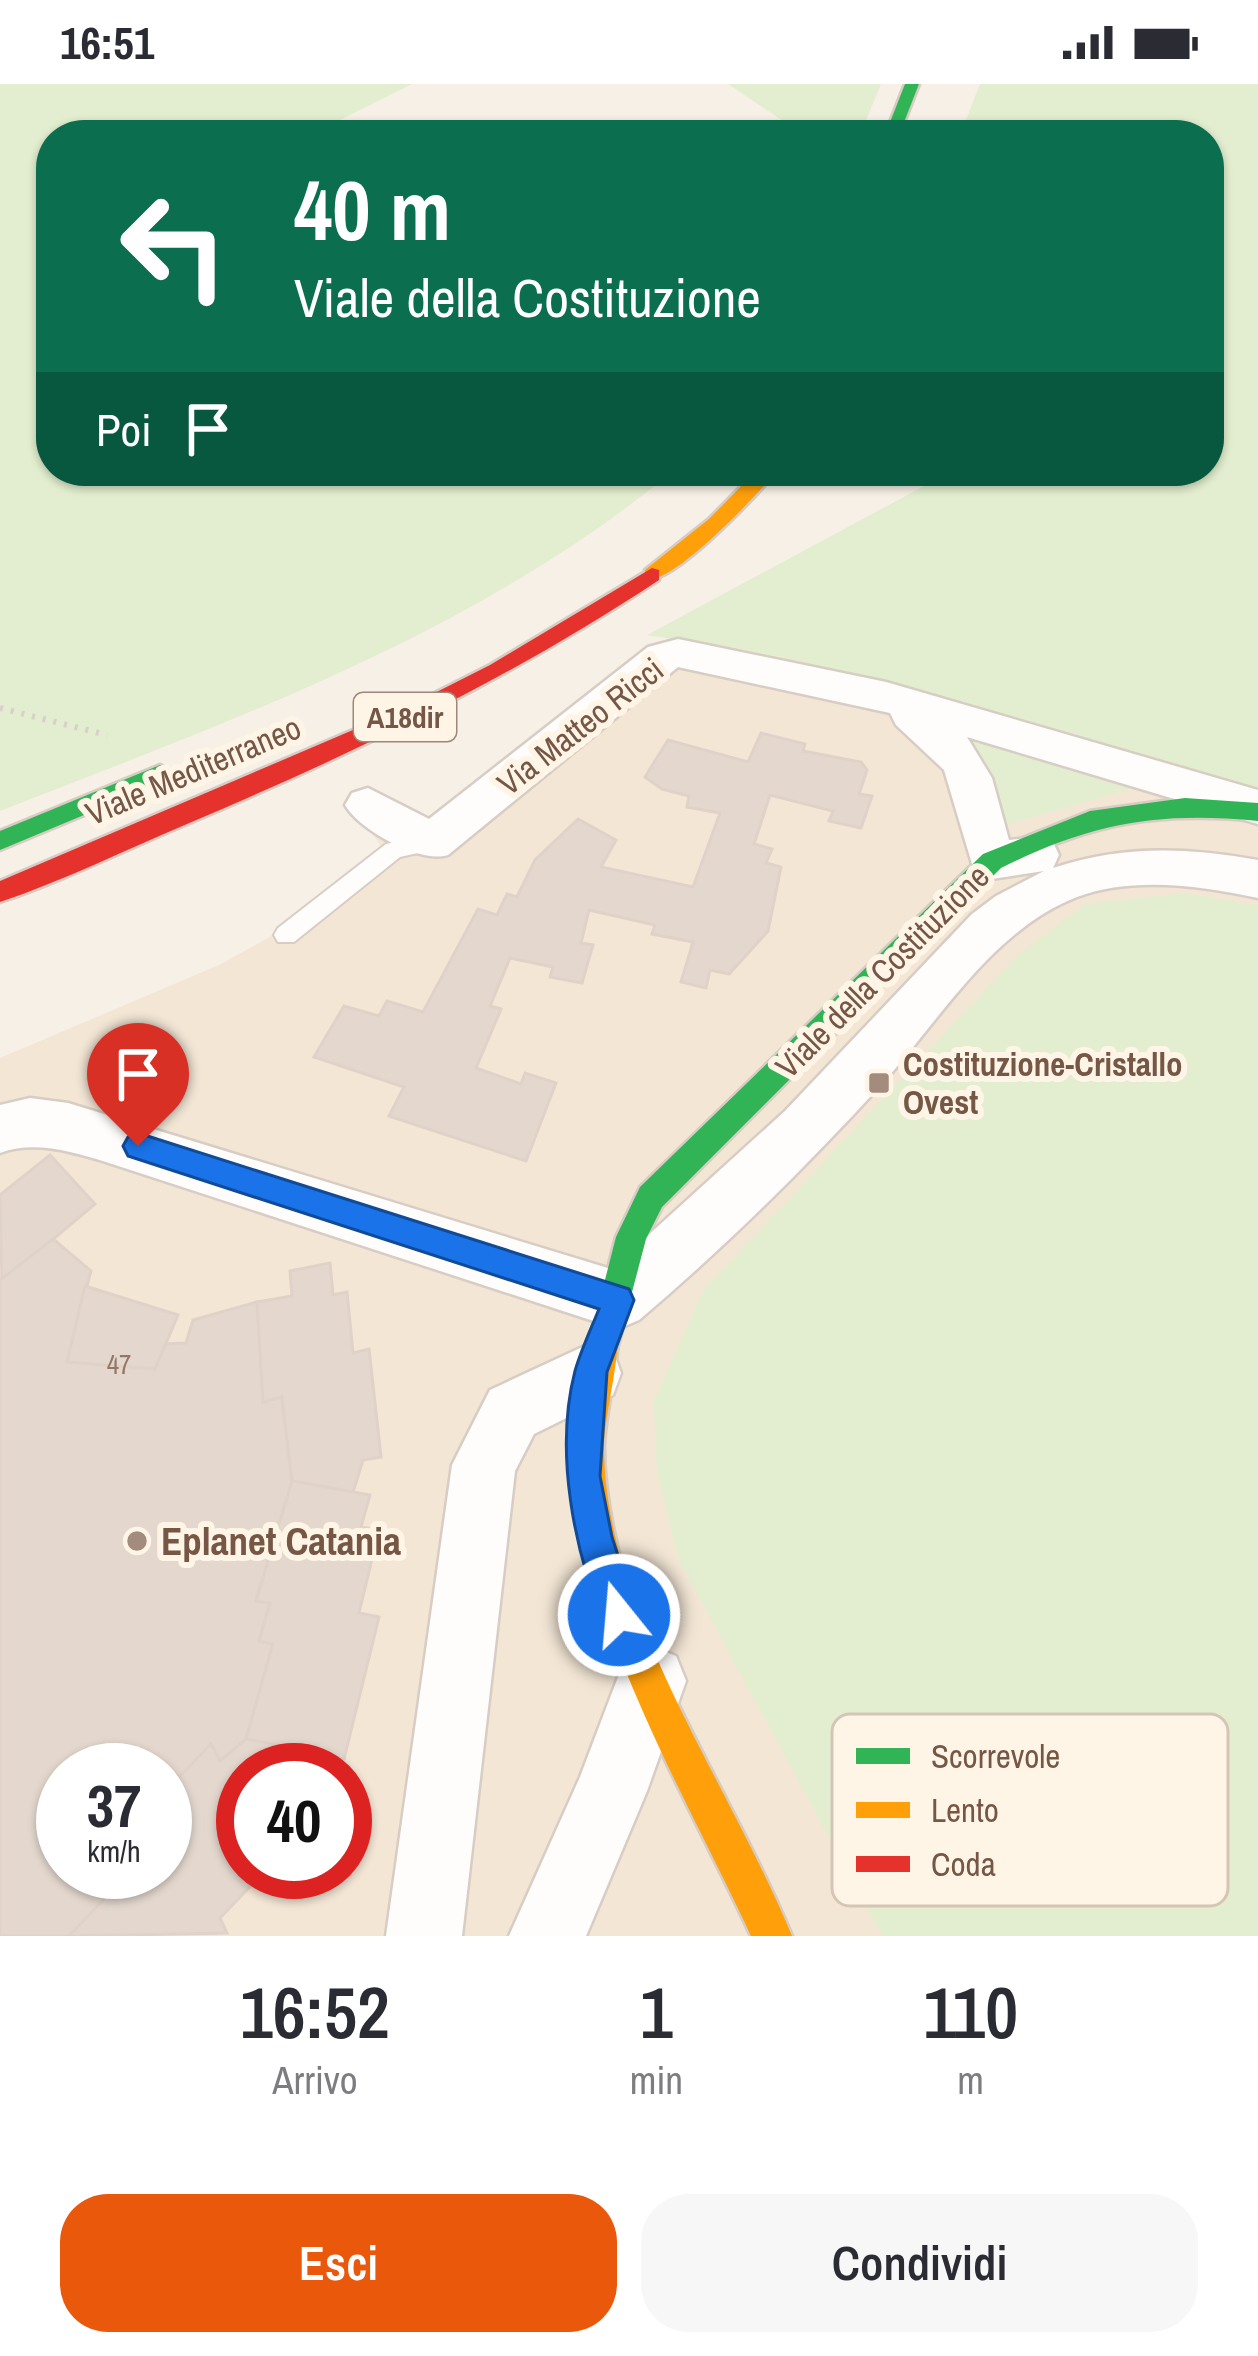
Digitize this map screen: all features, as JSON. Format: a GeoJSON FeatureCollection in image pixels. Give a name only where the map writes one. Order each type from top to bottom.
{"type":"FeatureCollection","features":[{"type":"Feature","properties":{"kind":"main road"},"geometry":{"type":"LineString","coordinates":[[898,120],[912,84]]}},
{"type":"Feature","properties":{"kind":"main road","name":"Viale Mediterraneo"},"geometry":{"type":"LineString","coordinates":[[0,892],[408,716],[590,621],[685,548],[751,486]]}},
{"type":"Feature","properties":{"kind":"main road","name":"Viale Mediterraneo"},"geometry":{"type":"LineString","coordinates":[[0,841],[193,761]]}},
{"type":"Feature","properties":{"kind":"main road","name":"Viale della Costituzione"},"geometry":{"type":"LineString","coordinates":[[772,1936],[619,1615],[595,1537],[583,1476],[591,1372],[618,1300],[628,1233],[651,1197],[992,861],[1054,826],[1129,806],[1202,804],[1258,809]]}},
{"type":"Feature","properties":{"kind":"street","name":"Via Matteo Ricci"},"geometry":{"type":"LineString","coordinates":[[432,842],[663,657],[696,653],[886,697],[1258,809]]}},
{"type":"Feature","properties":{"kind":"street"},"geometry":{"type":"LineString","coordinates":[[886,697],[956,748],[978,794],[992,861],[1163,840],[1258,854]]}},
{"type":"Feature","properties":{"kind":"street"},"geometry":{"type":"LineString","coordinates":[[368,805],[432,842]]}},
{"type":"Feature","properties":{"kind":"street","name":"Viale della Costituzione"},"geometry":{"type":"LineString","coordinates":[[618,1300],[678,1252],[862,1070],[1012,908],[1067,881],[1122,869],[1192,867],[1258,879]]}},
{"type":"Feature","properties":{"kind":"street"},"geometry":{"type":"LineString","coordinates":[[5,1126],[64,1126],[138,1146],[618,1300]]}},
{"type":"Feature","properties":{"kind":"street"},"geometry":{"type":"LineString","coordinates":[[424,1936],[484,1465],[512,1412],[591,1372]]}},
{"type":"Feature","properties":{"kind":"street"},"geometry":{"type":"LineString","coordinates":[[547,1936],[611,1791],[651,1681]]}},
{"type":"Feature","properties":{"kind":"lane"},"geometry":{"type":"LineString","coordinates":[[286,935],[394,850],[432,842]]}},
{"type":"Feature","properties":{"kind":"path"},"geometry":{"type":"LineString","coordinates":[[0,708],[107,735]]}},
{"type":"Feature","properties":{"kind":"shaded area"},"geometry":{"type":"Polygon","coordinates":[[[672,639],[783,657],[1258,789],[1258,1936],[0,1936],[0,1058],[219,965],[268,938],[381,846],[349,800],[376,796],[435,819],[652,648],[672,639]]]}},
{"type":"Feature","properties":{"kind":"green space"},"geometry":{"type":"Polygon","coordinates":[[[0,84],[412,84],[340,120],[36,120],[36,486],[653,486],[518,580],[436,626],[265,706],[0,811],[0,84]]]}},
{"type":"Feature","properties":{"kind":"green space"},"geometry":{"type":"Polygon","coordinates":[[[728,84],[881,84],[866,120],[782,120],[728,84]]]}},
{"type":"Feature","properties":{"kind":"green space"},"geometry":{"type":"Polygon","coordinates":[[[980,84],[1258,84],[1258,789],[783,657],[647,635],[924,486],[1224,486],[1224,120],[966,120],[980,84]]]}},
{"type":"Feature","properties":{"kind":"green space"},"geometry":{"type":"Polygon","coordinates":[[[973,735],[1148,784],[1006,825],[998,818],[966,740],[973,735]]]}},
{"type":"Feature","properties":{"kind":"green space"},"geometry":{"type":"Polygon","coordinates":[[[1184,893],[1258,905],[1258,1936],[882,1936],[866,1906],[1228,1906],[1228,1714],[832,1714],[832,1843],[679,1560],[657,1473],[654,1401],[703,1290],[1018,955],[1085,904],[1184,893]]]}},
{"type":"Feature","properties":{"kind":"building"},"geometry":{"type":"Polygon","coordinates":[[[761,733],[805,744],[803,751],[861,762],[867,770],[859,794],[872,796],[861,828],[829,821],[833,811],[770,795],[754,844],[772,849],[766,863],[781,867],[768,931],[729,974],[710,970],[706,988],[681,982],[693,942],[652,934],[655,925],[589,910],[581,943],[593,945],[582,983],[550,977],[553,967],[510,958],[490,1006],[501,1009],[476,1068],[521,1084],[525,1073],[556,1083],[526,1161],[389,1116],[404,1087],[314,1057],[344,1006],[379,1016],[387,1001],[423,1012],[478,909],[497,915],[507,894],[517,897],[535,860],[578,819],[616,840],[601,867],[693,887],[720,813],[687,807],[689,796],[662,789],[645,777],[668,740],[748,762],[761,733]]]}},
{"type":"Feature","properties":{"kind":"building"},"geometry":{"type":"Polygon","coordinates":[[[50,1155],[95,1204],[2,1282],[0,1195],[50,1155]]]}},
{"type":"Feature","properties":{"kind":"building","name":"Eplanet Catania"},"geometry":{"type":"Polygon","coordinates":[[[53,1239],[91,1271],[67,1362],[155,1369],[162,1344],[186,1343],[193,1320],[257,1302],[263,1402],[282,1397],[292,1481],[256,1601],[270,1603],[259,1641],[273,1644],[246,1739],[216,1743],[216,1753],[211,1744],[192,1764],[192,1743],[36,1743],[36,1899],[104,1899],[69,1936],[0,1936],[0,1280],[53,1239]]]}},
{"type":"Feature","properties":{"kind":"building"},"geometry":{"type":"Polygon","coordinates":[[[330,1263],[333,1295],[347,1292],[353,1353],[369,1349],[381,1457],[363,1460],[353,1492],[292,1481],[282,1397],[263,1402],[257,1302],[292,1296],[290,1271],[330,1263]]]}},
{"type":"Feature","properties":{"kind":"building"},"geometry":{"type":"Polygon","coordinates":[[[85,1286],[178,1315],[155,1369],[67,1362],[85,1286]]]}},
{"type":"Feature","properties":{"kind":"building"},"geometry":{"type":"Polygon","coordinates":[[[292,1481],[370,1495],[361,1527],[379,1530],[359,1613],[379,1617],[348,1743],[246,1739],[273,1644],[259,1641],[270,1603],[256,1601],[292,1481]]]}},
{"type":"Feature","properties":{"kind":"building"},"geometry":{"type":"Polygon","coordinates":[[[211,1744],[216,1753],[216,1899],[238,1899],[220,1918],[227,1933],[69,1936],[104,1899],[192,1899],[192,1764],[211,1744]]]}},
{"type":"Feature","properties":{"kind":"traffic: fast"},"geometry":{"type":"LineString","coordinates":[[898,120],[912,84]]}},
{"type":"Feature","properties":{"kind":"traffic: fast"},"geometry":{"type":"LineString","coordinates":[[0,841],[160,774]]}},
{"type":"Feature","properties":{"kind":"traffic: fast"},"geometry":{"type":"LineString","coordinates":[[605,1342],[631,1237],[651,1197],[992,861],[1058,830],[1121,813],[1185,807],[1258,812]]}},
{"type":"Feature","properties":{"kind":"traffic: slow"},"geometry":{"type":"LineString","coordinates":[[652,575],[752,486]]}},
{"type":"Feature","properties":{"kind":"traffic: slow"},"geometry":{"type":"LineString","coordinates":[[605,1342],[591,1395],[587,1447],[601,1549],[636,1648],[772,1936]]}},
{"type":"Feature","properties":{"kind":"traffic: jam"},"geometry":{"type":"LineString","coordinates":[[0,892],[417,712],[576,625],[652,575]]}},
{"type":"Feature","properties":{"kind":"place","name":"Costituzione-Cristallo Ovest"},"geometry":{"type":"Point","coordinates":[879,1083]}},
{"type":"Feature","properties":{"kind":"place","name":"Eplanet Catania"},"geometry":{"type":"Point","coordinates":[137,1541]}},
{"type":"Feature","properties":{"kind":"route"},"geometry":{"type":"LineString","coordinates":[[138,1146],[618,1300],[591,1372],[583,1476],[595,1537],[619,1615]]}}]}
